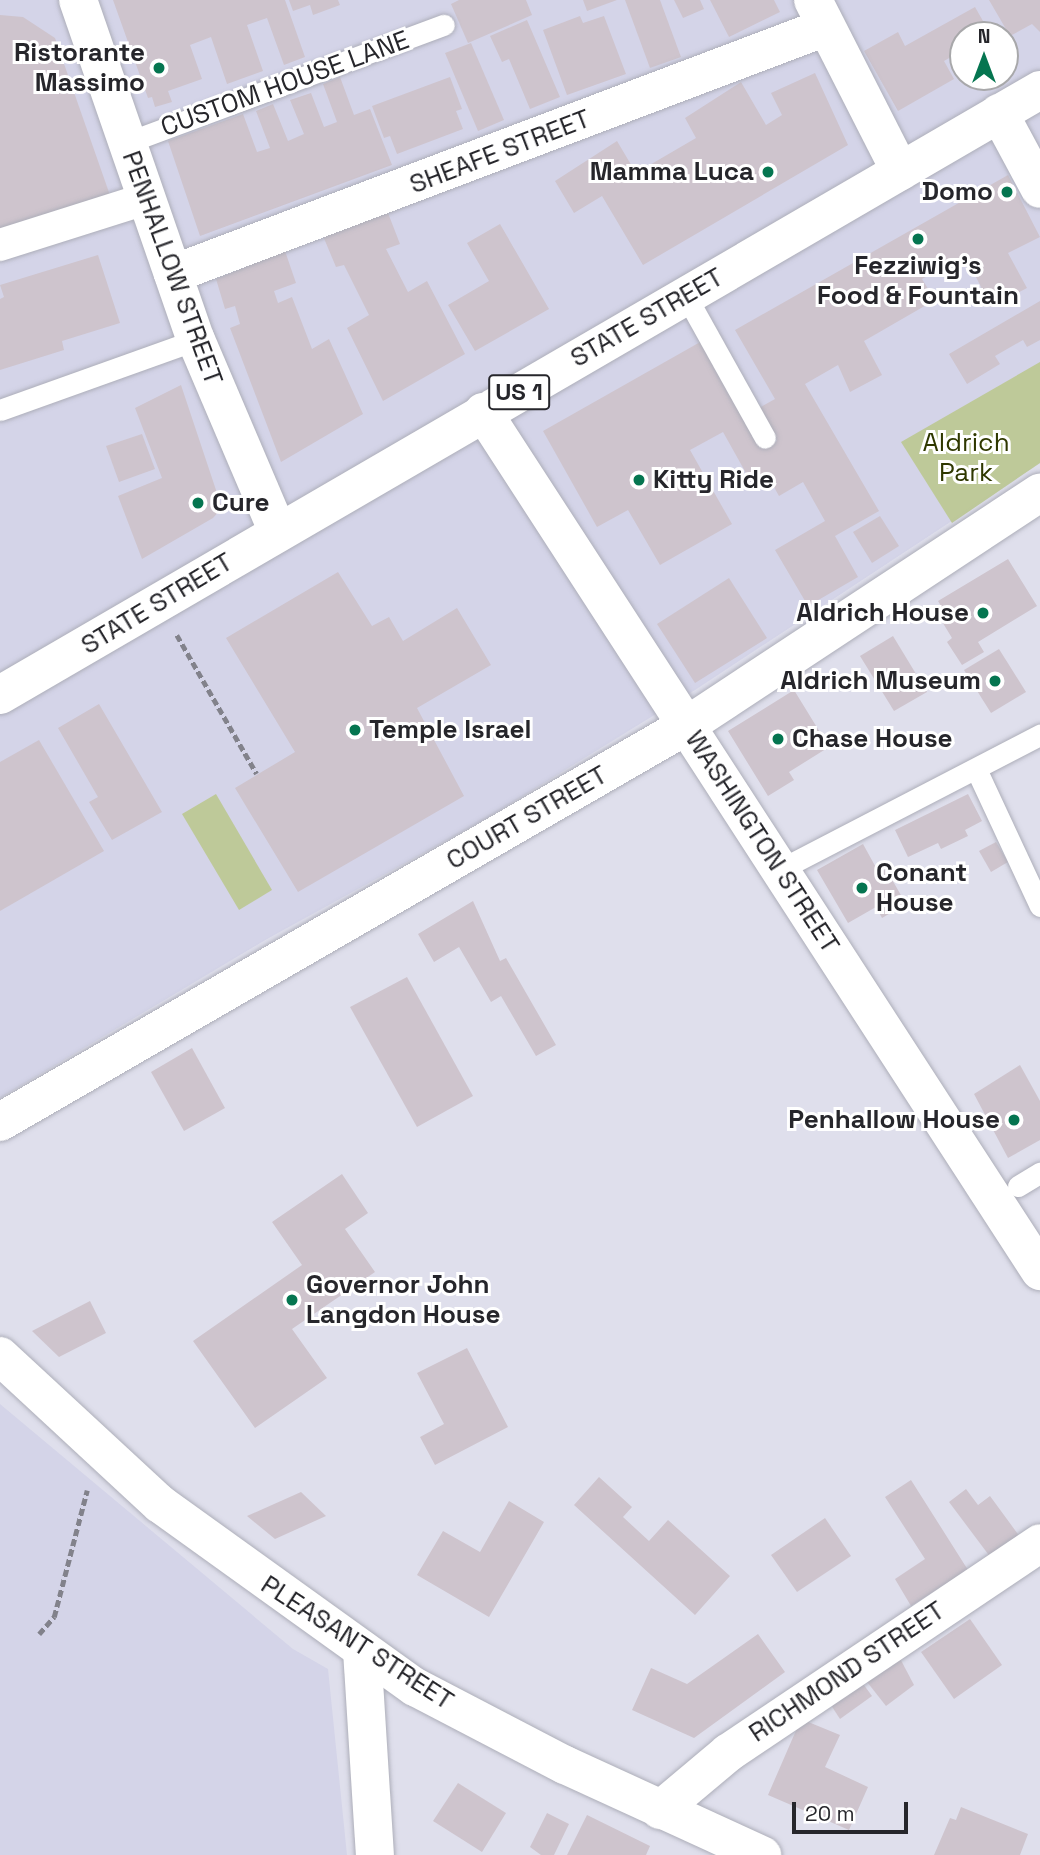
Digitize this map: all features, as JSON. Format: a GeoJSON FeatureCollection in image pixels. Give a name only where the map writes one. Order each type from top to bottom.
{"type":"FeatureCollection","features":[{"type":"Feature","properties":{"kind":"street","name":"PENHALLOW STREET"},"geometry":{"type":"LineString","coordinates":[[78,0],[196,340],[278,532]]}},
{"type":"Feature","properties":{"kind":"street"},"geometry":{"type":"LineString","coordinates":[[819,14],[900,171]]}},
{"type":"Feature","properties":{"kind":"street","name":"SHEAFE STREET"},"geometry":{"type":"LineString","coordinates":[[173,274],[819,14]]}},
{"type":"Feature","properties":{"kind":"street","name":"STATE STREET"},"geometry":{"type":"LineString","coordinates":[[0,695],[1040,90]]}},
{"type":"Feature","properties":{"kind":"street"},"geometry":{"type":"LineString","coordinates":[[999,113],[1040,188]]}},
{"type":"Feature","properties":{"kind":"street"},"geometry":{"type":"LineString","coordinates":[[0,245],[145,199]]}},
{"type":"Feature","properties":{"kind":"street","name":"WASHINGTON STREET"},"geometry":{"type":"LineString","coordinates":[[483,412],[1040,1271]]}},
{"type":"Feature","properties":{"kind":"street","name":"COURT STREET"},"geometry":{"type":"LineString","coordinates":[[0,1122],[686,726],[1040,493]]}},
{"type":"Feature","properties":{"kind":"street","name":"PLEASANT STREET"},"geometry":{"type":"LineString","coordinates":[[0,1356],[160,1504],[415,1687],[660,1810],[762,1855]]}},
{"type":"Feature","properties":{"kind":"street","name":"RICHMOND STREET"},"geometry":{"type":"LineString","coordinates":[[660,1810],[729,1753],[1040,1543]]}},
{"type":"Feature","properties":{"kind":"street"},"geometry":{"type":"LineString","coordinates":[[362,1650],[375,1855]]}},
{"type":"Feature","properties":{"kind":"lane","name":"CUSTOM HOUSE LANE"},"geometry":{"type":"LineString","coordinates":[[126,143],[444,25]]}},
{"type":"Feature","properties":{"kind":"lane"},"geometry":{"type":"LineString","coordinates":[[686,296],[765,438]]}},
{"type":"Feature","properties":{"kind":"lane"},"geometry":{"type":"LineString","coordinates":[[0,410],[196,340]]}},
{"type":"Feature","properties":{"kind":"lane"},"geometry":{"type":"LineString","coordinates":[[781,869],[1040,735]]}},
{"type":"Feature","properties":{"kind":"lane"},"geometry":{"type":"LineString","coordinates":[[976,769],[1038,898]]}},
{"type":"Feature","properties":{"kind":"lane"},"geometry":{"type":"LineString","coordinates":[[1018,1186],[1040,1173]]}},
{"type":"Feature","properties":{"kind":"path"},"geometry":{"type":"LineString","coordinates":[[159,604],[257,774]]}},
{"type":"Feature","properties":{"kind":"path"},"geometry":{"type":"LineString","coordinates":[[39,1634],[54,1617],[87,1490]]}},
{"type":"Feature","properties":{"kind":"shaded area"},"geometry":{"type":"Polygon","coordinates":[[[0,0],[1040,0],[1040,463],[695,690],[487,818],[267,939],[0,1098],[0,0]]]}},
{"type":"Feature","properties":{"kind":"shaded area"},"geometry":{"type":"Polygon","coordinates":[[[0,1404],[293,1649],[328,1669],[347,1855],[0,1855],[0,1404]]]}},
{"type":"Feature","properties":{"kind":"green space","name":"Aldrich Park"},"geometry":{"type":"Polygon","coordinates":[[[1040,362],[1040,463],[952,523],[901,442],[1040,362]]]}},
{"type":"Feature","properties":{"kind":"green space"},"geometry":{"type":"Polygon","coordinates":[[[216,794],[272,890],[239,910],[182,814],[216,794]]]}},
{"type":"Feature","properties":{"kind":"building"},"geometry":{"type":"Polygon","coordinates":[[[113,0],[285,0],[305,57],[284,65],[267,18],[247,25],[263,71],[227,84],[211,37],[190,45],[202,79],[168,91],[172,102],[155,107],[152,97],[148,98],[113,0]]]}},
{"type":"Feature","properties":{"kind":"building"},"geometry":{"type":"Polygon","coordinates":[[[289,0],[338,0],[340,5],[313,15],[310,5],[293,11],[289,0]]]}},
{"type":"Feature","properties":{"kind":"building"},"geometry":{"type":"Polygon","coordinates":[[[459,0],[526,0],[532,15],[468,43],[451,4],[459,0]]]}},
{"type":"Feature","properties":{"kind":"building"},"geometry":{"type":"Polygon","coordinates":[[[583,0],[617,0],[587,11],[583,0]]]}},
{"type":"Feature","properties":{"kind":"building"},"geometry":{"type":"Polygon","coordinates":[[[625,0],[660,0],[681,57],[650,68],[625,0]]]}},
{"type":"Feature","properties":{"kind":"building"},"geometry":{"type":"Polygon","coordinates":[[[674,0],[700,0],[704,9],[683,18],[674,0]]]}},
{"type":"Feature","properties":{"kind":"building"},"geometry":{"type":"Polygon","coordinates":[[[710,0],[774,0],[780,12],[729,37],[710,0]]]}},
{"type":"Feature","properties":{"kind":"building"},"geometry":{"type":"Polygon","coordinates":[[[989,0],[1040,0],[1040,32],[1032,24],[1019,31],[1019,21],[1001,21],[989,0]]]}},
{"type":"Feature","properties":{"kind":"building"},"geometry":{"type":"Polygon","coordinates":[[[975,7],[983,21],[950,21],[975,7]]]}},
{"type":"Feature","properties":{"kind":"building"},"geometry":{"type":"Polygon","coordinates":[[[0,15],[23,17],[55,38],[112,201],[0,236],[0,15]]]}},
{"type":"Feature","properties":{"kind":"building"},"geometry":{"type":"Polygon","coordinates":[[[580,16],[583,23],[604,16],[626,74],[567,95],[543,30],[580,16]]]}},
{"type":"Feature","properties":{"kind":"building"},"geometry":{"type":"Polygon","coordinates":[[[527,20],[560,97],[530,109],[509,59],[502,62],[490,36],[527,20]]]}},
{"type":"Feature","properties":{"kind":"building"},"geometry":{"type":"Polygon","coordinates":[[[949,21],[949,58],[944,61],[949,70],[949,82],[898,111],[864,51],[898,32],[905,46],[949,21]]]}},
{"type":"Feature","properties":{"kind":"building"},"geometry":{"type":"Polygon","coordinates":[[[471,43],[504,120],[478,131],[445,53],[471,43]]]}},
{"type":"Feature","properties":{"kind":"building"},"geometry":{"type":"Polygon","coordinates":[[[815,73],[848,145],[643,265],[602,196],[574,213],[555,181],[617,141],[636,173],[696,138],[685,118],[741,82],[766,125],[782,115],[771,93],[815,73]]]}},
{"type":"Feature","properties":{"kind":"building"},"geometry":{"type":"Polygon","coordinates":[[[340,77],[354,115],[370,109],[392,165],[200,236],[168,141],[243,114],[257,152],[270,148],[256,111],[273,104],[288,141],[304,134],[290,100],[311,93],[324,127],[337,122],[323,84],[340,77]]]}},
{"type":"Feature","properties":{"kind":"building"},"geometry":{"type":"Polygon","coordinates":[[[450,77],[462,109],[456,111],[463,129],[397,154],[390,136],[384,138],[372,106],[450,77]]]}},
{"type":"Feature","properties":{"kind":"building"},"geometry":{"type":"Polygon","coordinates":[[[1008,175],[1040,237],[1008,253],[1027,288],[991,307],[965,255],[922,279],[935,300],[864,341],[882,375],[850,392],[838,365],[805,384],[879,511],[835,536],[858,577],[808,606],[775,550],[825,521],[803,482],[779,496],[766,473],[751,482],[723,432],[690,450],[732,524],[660,565],[628,510],[597,527],[543,431],[702,341],[763,449],[777,441],[759,408],[775,399],[735,330],[1008,175]]]}},
{"type":"Feature","properties":{"kind":"building"},"geometry":{"type":"Polygon","coordinates":[[[388,213],[400,244],[386,249],[408,292],[427,281],[465,354],[383,401],[347,328],[369,315],[344,265],[336,267],[323,236],[388,213]]]}},
{"type":"Feature","properties":{"kind":"building"},"geometry":{"type":"Polygon","coordinates":[[[500,224],[549,309],[475,351],[448,305],[489,281],[467,243],[500,224]]]}},
{"type":"Feature","properties":{"kind":"building"},"geometry":{"type":"Polygon","coordinates":[[[285,251],[296,283],[274,291],[278,303],[292,297],[312,349],[329,339],[363,414],[281,462],[230,328],[240,324],[235,306],[225,309],[216,279],[285,251]]]}},
{"type":"Feature","properties":{"kind":"building"},"geometry":{"type":"Polygon","coordinates":[[[98,255],[120,323],[62,341],[64,350],[0,370],[0,299],[4,297],[0,285],[98,255]]]}},
{"type":"Feature","properties":{"kind":"building"},"geometry":{"type":"Polygon","coordinates":[[[1040,301],[1040,340],[1027,347],[1023,340],[995,356],[1000,364],[967,384],[949,354],[1040,301]]]}},
{"type":"Feature","properties":{"kind":"building"},"geometry":{"type":"Polygon","coordinates":[[[181,385],[222,508],[213,518],[142,559],[118,496],[162,478],[135,408],[181,385]]]}},
{"type":"Feature","properties":{"kind":"building"},"geometry":{"type":"Polygon","coordinates":[[[142,434],[155,469],[119,482],[106,446],[142,434]]]}},
{"type":"Feature","properties":{"kind":"building"},"geometry":{"type":"Polygon","coordinates":[[[880,516],[899,546],[872,563],[853,532],[880,516]]]}},
{"type":"Feature","properties":{"kind":"building","name":"Aldrich House"},"geometry":{"type":"Polygon","coordinates":[[[1008,559],[1037,606],[978,642],[984,652],[962,665],[947,642],[952,638],[938,615],[944,611],[938,601],[1008,559]]]}},
{"type":"Feature","properties":{"kind":"building","name":"Temple Israel"},"geometry":{"type":"Polygon","coordinates":[[[338,572],[372,626],[389,617],[403,641],[457,608],[491,665],[417,708],[464,796],[298,892],[235,788],[295,752],[226,638],[338,572]]]}},
{"type":"Feature","properties":{"kind":"building"},"geometry":{"type":"Polygon","coordinates":[[[729,578],[767,638],[695,683],[657,624],[729,578]]]}},
{"type":"Feature","properties":{"kind":"building"},"geometry":{"type":"Polygon","coordinates":[[[893,636],[927,692],[894,711],[860,656],[893,636]]]}},
{"type":"Feature","properties":{"kind":"building","name":"Aldrich Museum"},"geometry":{"type":"Polygon","coordinates":[[[999,649],[1026,692],[991,713],[964,670],[999,649]]]}},
{"type":"Feature","properties":{"kind":"building","name":"Chase House"},"geometry":{"type":"Polygon","coordinates":[[[794,690],[829,747],[789,772],[794,780],[768,796],[728,731],[794,690]]]}},
{"type":"Feature","properties":{"kind":"building"},"geometry":{"type":"Polygon","coordinates":[[[99,704],[162,812],[112,840],[89,802],[98,797],[58,728],[99,704]]]}},
{"type":"Feature","properties":{"kind":"building"},"geometry":{"type":"Polygon","coordinates":[[[39,740],[104,851],[0,911],[0,762],[39,740]]]}},
{"type":"Feature","properties":{"kind":"building"},"geometry":{"type":"Polygon","coordinates":[[[968,794],[982,821],[965,830],[968,836],[941,849],[938,843],[908,857],[895,830],[968,794]]]}},
{"type":"Feature","properties":{"kind":"building"},"geometry":{"type":"Polygon","coordinates":[[[996,842],[1008,862],[991,872],[979,851],[996,842]]]}},
{"type":"Feature","properties":{"kind":"building","name":"Conant House"},"geometry":{"type":"Polygon","coordinates":[[[863,844],[879,873],[886,869],[906,904],[882,918],[876,907],[848,923],[817,870],[863,844]]]}},
{"type":"Feature","properties":{"kind":"building"},"geometry":{"type":"Polygon","coordinates":[[[473,901],[500,961],[506,958],[556,1045],[536,1056],[501,996],[491,1002],[459,947],[434,962],[418,934],[473,901]]]}},
{"type":"Feature","properties":{"kind":"building"},"geometry":{"type":"Polygon","coordinates":[[[407,977],[473,1096],[417,1127],[350,1007],[407,977]]]}},
{"type":"Feature","properties":{"kind":"building"},"geometry":{"type":"Polygon","coordinates":[[[192,1048],[225,1108],[184,1131],[151,1072],[192,1048]]]}},
{"type":"Feature","properties":{"kind":"building","name":"Penhallow House"},"geometry":{"type":"Polygon","coordinates":[[[1020,1065],[1040,1101],[1040,1140],[1008,1158],[974,1094],[1020,1065]]]}},
{"type":"Feature","properties":{"kind":"building","name":"Governor John Langdon House"},"geometry":{"type":"Polygon","coordinates":[[[342,1174],[368,1213],[345,1229],[375,1272],[292,1329],[327,1378],[255,1428],[193,1341],[302,1265],[272,1222],[342,1174]]]}},
{"type":"Feature","properties":{"kind":"building"},"geometry":{"type":"Polygon","coordinates":[[[90,1301],[106,1333],[59,1357],[32,1331],[90,1301]]]}},
{"type":"Feature","properties":{"kind":"building"},"geometry":{"type":"Polygon","coordinates":[[[467,1348],[508,1427],[435,1465],[420,1437],[444,1424],[417,1373],[467,1348]]]}},
{"type":"Feature","properties":{"kind":"building"},"geometry":{"type":"Polygon","coordinates":[[[599,1477],[632,1507],[623,1517],[649,1541],[668,1520],[730,1576],[695,1615],[574,1505],[599,1477]]]}},
{"type":"Feature","properties":{"kind":"building"},"geometry":{"type":"Polygon","coordinates":[[[911,1480],[968,1570],[911,1606],[895,1579],[925,1559],[885,1497],[911,1480]]]}},
{"type":"Feature","properties":{"kind":"building"},"geometry":{"type":"Polygon","coordinates":[[[966,1489],[978,1505],[990,1496],[1023,1541],[994,1562],[949,1502],[966,1489]]]}},
{"type":"Feature","properties":{"kind":"building"},"geometry":{"type":"Polygon","coordinates":[[[301,1492],[326,1516],[275,1539],[247,1516],[301,1492]]]}},
{"type":"Feature","properties":{"kind":"building"},"geometry":{"type":"Polygon","coordinates":[[[509,1501],[544,1522],[489,1617],[417,1575],[443,1531],[480,1552],[509,1501]]]}},
{"type":"Feature","properties":{"kind":"building"},"geometry":{"type":"Polygon","coordinates":[[[825,1518],[851,1556],[797,1592],[771,1555],[825,1518]]]}},
{"type":"Feature","properties":{"kind":"building"},"geometry":{"type":"Polygon","coordinates":[[[970,1619],[1002,1665],[954,1699],[921,1652],[970,1619]]]}},
{"type":"Feature","properties":{"kind":"building"},"geometry":{"type":"Polygon","coordinates":[[[758,1634],[785,1672],[694,1738],[632,1710],[651,1668],[687,1684],[758,1634]]]}},
{"type":"Feature","properties":{"kind":"building"},"geometry":{"type":"Polygon","coordinates":[[[894,1647],[914,1685],[886,1706],[860,1673],[894,1647]]]}},
{"type":"Feature","properties":{"kind":"building"},"geometry":{"type":"Polygon","coordinates":[[[858,1677],[872,1696],[840,1719],[827,1699],[858,1677]]]}},
{"type":"Feature","properties":{"kind":"building"},"geometry":{"type":"Polygon","coordinates":[[[801,1719],[840,1735],[825,1767],[868,1787],[849,1830],[768,1795],[801,1719]]]}},
{"type":"Feature","properties":{"kind":"building"},"geometry":{"type":"Polygon","coordinates":[[[458,1783],[506,1813],[482,1852],[433,1821],[458,1783]]]}},
{"type":"Feature","properties":{"kind":"building"},"geometry":{"type":"Polygon","coordinates":[[[961,1807],[1028,1834],[1020,1855],[934,1855],[950,1818],[956,1820],[961,1807]]]}},
{"type":"Feature","properties":{"kind":"building"},"geometry":{"type":"Polygon","coordinates":[[[547,1813],[569,1824],[554,1855],[541,1855],[530,1847],[547,1813]]]}},
{"type":"Feature","properties":{"kind":"building"},"geometry":{"type":"Polygon","coordinates":[[[587,1815],[650,1846],[646,1855],[567,1855],[587,1815]]]}},
{"type":"Feature","properties":{"kind":"place","name":"Ristorante Massimo"},"geometry":{"type":"Point","coordinates":[159,68]}},
{"type":"Feature","properties":{"kind":"place","name":"Mamma Luca"},"geometry":{"type":"Point","coordinates":[768,172]}},
{"type":"Feature","properties":{"kind":"place","name":"Domo"},"geometry":{"type":"Point","coordinates":[1007,192]}},
{"type":"Feature","properties":{"kind":"place","name":"Fezziwig's Food & Fountain"},"geometry":{"type":"Point","coordinates":[918,239]}},
{"type":"Feature","properties":{"kind":"place","name":"Kitty Ride"},"geometry":{"type":"Point","coordinates":[639,480]}},
{"type":"Feature","properties":{"kind":"place","name":"Cure"},"geometry":{"type":"Point","coordinates":[198,503]}},
{"type":"Feature","properties":{"kind":"place","name":"Aldrich House"},"geometry":{"type":"Point","coordinates":[983,613]}},
{"type":"Feature","properties":{"kind":"place","name":"Aldrich Museum"},"geometry":{"type":"Point","coordinates":[995,681]}},
{"type":"Feature","properties":{"kind":"place","name":"Temple Israel"},"geometry":{"type":"Point","coordinates":[355,730]}},
{"type":"Feature","properties":{"kind":"place","name":"Chase House"},"geometry":{"type":"Point","coordinates":[778,739]}},
{"type":"Feature","properties":{"kind":"place","name":"Conant House"},"geometry":{"type":"Point","coordinates":[862,888]}},
{"type":"Feature","properties":{"kind":"place","name":"Penhallow House"},"geometry":{"type":"Point","coordinates":[1014,1120]}},
{"type":"Feature","properties":{"kind":"place","name":"Governor John Langdon House"},"geometry":{"type":"Point","coordinates":[292,1300]}}]}
